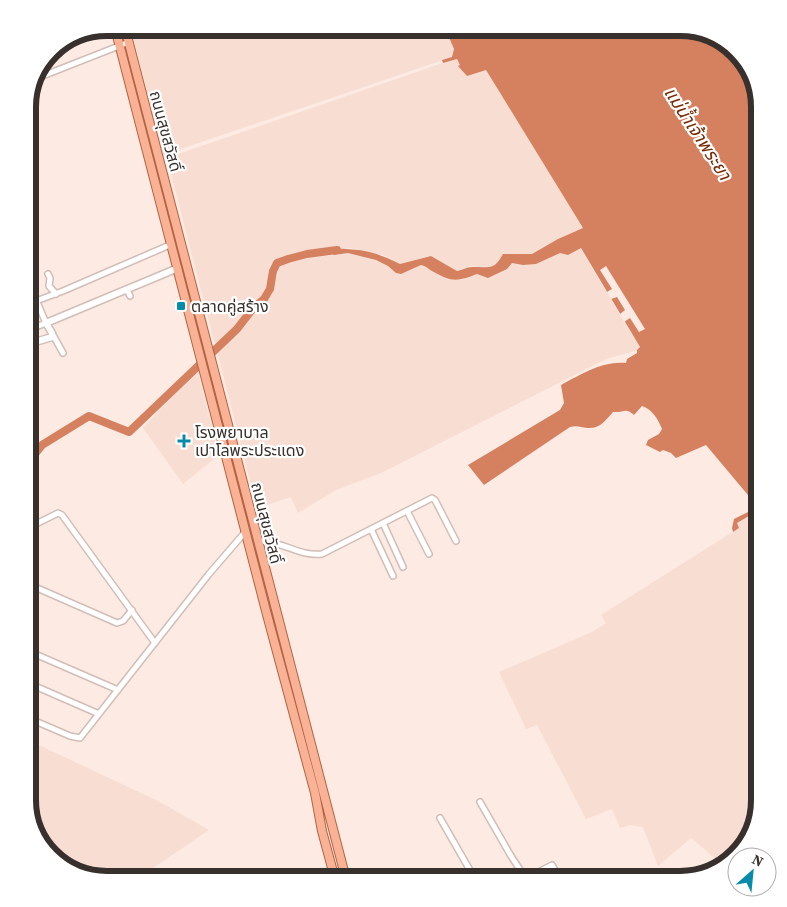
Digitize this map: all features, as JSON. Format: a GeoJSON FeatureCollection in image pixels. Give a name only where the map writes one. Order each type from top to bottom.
{"type":"FeatureCollection","features":[{"type":"Feature","properties":{"kind":"main road","name":"ถนนสุขสวัสดิ์"},"geometry":{"type":"LineString","coordinates":[[117,36],[315,794],[333,871]]}},
{"type":"Feature","properties":{"kind":"main road","name":"ถนนสุขสวัสดิ์"},"geometry":{"type":"LineString","coordinates":[[127,36],[344,871]]}},
{"type":"Feature","properties":{"kind":"street"},"geometry":{"type":"LineString","coordinates":[[44,75],[128,42]]}},
{"type":"Feature","properties":{"kind":"street"},"geometry":{"type":"LineString","coordinates":[[63,353],[36,302],[172,244]]}},
{"type":"Feature","properties":{"kind":"street"},"geometry":{"type":"LineString","coordinates":[[36,327],[178,268]]}},
{"type":"Feature","properties":{"kind":"street"},"geometry":{"type":"LineString","coordinates":[[48,274],[50,278],[49,286],[56,294]]}},
{"type":"Feature","properties":{"kind":"street"},"geometry":{"type":"LineString","coordinates":[[127,290],[130,296]]}},
{"type":"Feature","properties":{"kind":"street"},"geometry":{"type":"LineString","coordinates":[[36,341],[52,335]]}},
{"type":"Feature","properties":{"kind":"street"},"geometry":{"type":"LineString","coordinates":[[258,541],[268,541],[302,553],[322,554],[432,498],[435,500],[456,541]]}},
{"type":"Feature","properties":{"kind":"street"},"geometry":{"type":"LineString","coordinates":[[408,511],[430,554]]}},
{"type":"Feature","properties":{"kind":"street"},"geometry":{"type":"LineString","coordinates":[[36,524],[58,513],[62,515],[155,643]]}},
{"type":"Feature","properties":{"kind":"street"},"geometry":{"type":"LineString","coordinates":[[383,523],[403,566]]}},
{"type":"Feature","properties":{"kind":"street"},"geometry":{"type":"LineString","coordinates":[[371,528],[393,576]]}},
{"type":"Feature","properties":{"kind":"street"},"geometry":{"type":"LineString","coordinates":[[36,721],[78,738],[204,580],[246,531]]}},
{"type":"Feature","properties":{"kind":"street"},"geometry":{"type":"LineString","coordinates":[[36,588],[117,623],[123,621],[132,610]]}},
{"type":"Feature","properties":{"kind":"street"},"geometry":{"type":"LineString","coordinates":[[36,654],[118,690]]}},
{"type":"Feature","properties":{"kind":"street"},"geometry":{"type":"LineString","coordinates":[[36,686],[99,714]]}},
{"type":"Feature","properties":{"kind":"street"},"geometry":{"type":"LineString","coordinates":[[480,802],[521,871]]}},
{"type":"Feature","properties":{"kind":"street"},"geometry":{"type":"LineString","coordinates":[[440,818],[469,871]]}},
{"type":"Feature","properties":{"kind":"street"},"geometry":{"type":"LineString","coordinates":[[541,871],[552,865],[555,871]]}},
{"type":"Feature","properties":{"kind":"shaded area"},"geometry":{"type":"Polygon","coordinates":[[[133,36],[448,36],[454,49],[452,57],[163,155],[133,36]]]}},
{"type":"Feature","properties":{"kind":"shaded area"},"geometry":{"type":"Polygon","coordinates":[[[457,58],[461,67],[486,70],[583,228],[558,239],[532,255],[503,254],[499,262],[489,268],[471,266],[457,271],[431,256],[400,264],[383,255],[349,248],[299,252],[269,265],[270,295],[215,345],[167,158],[457,58]]]}},
{"type":"Feature","properties":{"kind":"shaded area"},"geometry":{"type":"Polygon","coordinates":[[[580,248],[640,348],[606,359],[381,473],[336,490],[298,513],[291,497],[257,508],[217,351],[272,295],[277,276],[276,269],[287,261],[348,253],[376,260],[388,266],[396,273],[401,274],[425,265],[431,270],[462,280],[512,263],[523,265],[536,264],[560,253],[568,255],[580,248]]]}},
{"type":"Feature","properties":{"kind":"shaded area","name":"โรงพยาบาล เปาโลพระประแดง"},"geometry":{"type":"Polygon","coordinates":[[[198,373],[219,455],[183,484],[143,428],[175,393],[198,373]]]}},
{"type":"Feature","properties":{"kind":"shaded area"},"geometry":{"type":"Polygon","coordinates":[[[751,515],[751,799],[748,818],[736,843],[733,847],[727,847],[727,853],[717,860],[691,838],[658,866],[643,827],[630,825],[620,828],[612,809],[586,819],[537,725],[526,729],[499,672],[592,632],[606,623],[601,615],[739,528],[736,523],[751,515]]]}},
{"type":"Feature","properties":{"kind":"shaded area"},"geometry":{"type":"Polygon","coordinates":[[[36,744],[158,801],[209,830],[149,871],[98,870],[76,863],[68,859],[51,843],[40,822],[36,799],[36,744]]]}},
{"type":"Feature","properties":{"kind":"water","name":"แม่น้ำเจ้าพระยา"},"geometry":{"type":"Polygon","coordinates":[[[448,36],[684,36],[702,40],[715,46],[736,64],[747,85],[751,108],[751,499],[706,445],[676,458],[671,453],[663,450],[660,452],[646,445],[648,440],[659,434],[662,429],[649,409],[642,406],[634,415],[626,411],[613,412],[602,424],[592,428],[570,427],[484,485],[468,465],[560,410],[564,403],[561,385],[600,366],[626,363],[627,359],[637,353],[640,347],[581,248],[568,255],[560,253],[536,264],[523,265],[512,263],[507,269],[488,278],[477,274],[454,280],[421,265],[401,274],[396,273],[388,266],[376,260],[348,253],[334,255],[329,251],[328,249],[365,251],[400,264],[431,256],[457,271],[470,267],[493,266],[503,254],[532,254],[558,239],[583,228],[486,70],[467,76],[458,66],[460,65],[457,59],[443,63],[442,60],[452,57],[454,49],[448,36]]]}},
{"type":"Feature","properties":{"kind":"water"},"geometry":{"type":"Polygon","coordinates":[[[751,510],[751,515],[737,523],[739,528],[733,532],[734,519],[751,510]]]}},
{"type":"Feature","properties":{"kind":"pier"},"geometry":{"type":"Polygon","coordinates":[[[606,266],[645,329],[639,332],[630,318],[624,322],[620,314],[625,310],[617,297],[611,299],[607,292],[612,289],[600,270],[606,266]]]}},
{"type":"Feature","properties":{"kind":"waterway"},"geometry":{"type":"LineString","coordinates":[[36,453],[42,445],[89,416],[129,432],[237,329],[254,307],[264,299],[270,289],[273,271],[277,263],[307,254],[337,250]]}},
{"type":"Feature","properties":{"kind":"place","name":"ตลาดคู่สร้าง"},"geometry":{"type":"Point","coordinates":[181,306]}},
{"type":"Feature","properties":{"kind":"place","name":"โรงพยาบาล เปาโลพระประแดง"},"geometry":{"type":"Point","coordinates":[184,441]}}]}
